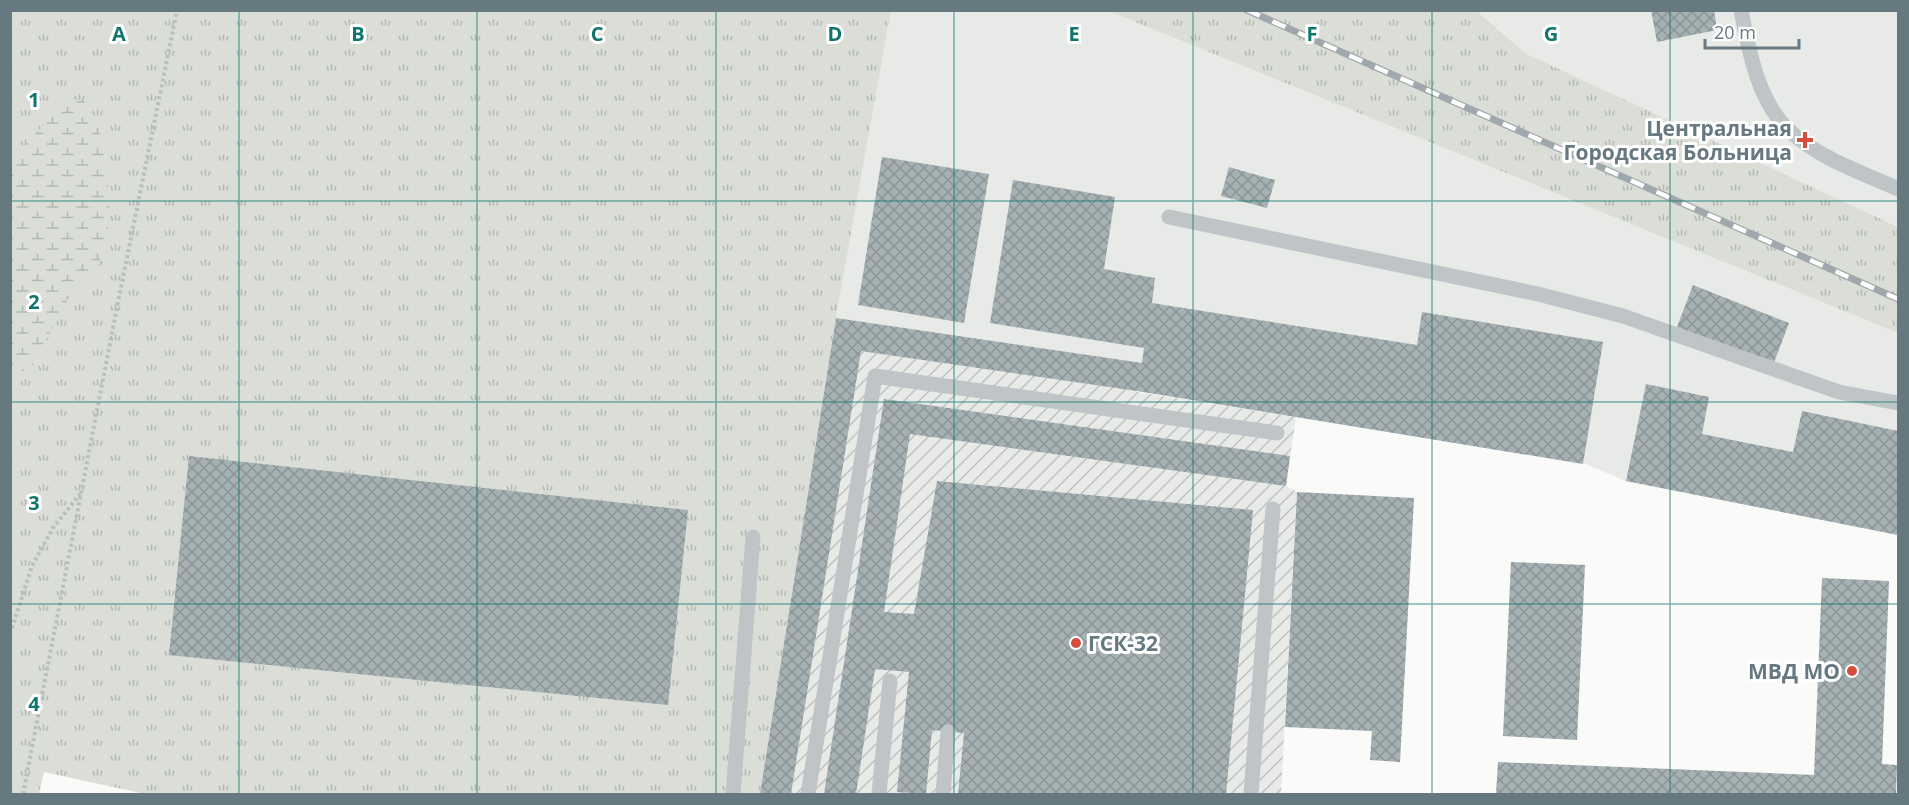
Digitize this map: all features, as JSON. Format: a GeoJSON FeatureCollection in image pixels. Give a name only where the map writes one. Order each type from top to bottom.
{"type":"FeatureCollection","features":[{"type":"Feature","properties":{"kind":"lane"},"geometry":{"type":"LineString","coordinates":[[1741,10],[1760,83],[1773,111],[1791,133],[1823,154],[1899,189]]}},
{"type":"Feature","properties":{"kind":"lane"},"geometry":{"type":"LineString","coordinates":[[1169,218],[1549,297],[1623,316],[1839,392],[1899,403]]}},
{"type":"Feature","properties":{"kind":"lane"},"geometry":{"type":"LineString","coordinates":[[808,795],[875,376],[1277,433]]}},
{"type":"Feature","properties":{"kind":"lane"},"geometry":{"type":"LineString","coordinates":[[1251,795],[1273,509]]}},
{"type":"Feature","properties":{"kind":"lane"},"geometry":{"type":"LineString","coordinates":[[733,795],[753,537]]}},
{"type":"Feature","properties":{"kind":"lane"},"geometry":{"type":"LineString","coordinates":[[879,795],[890,681]]}},
{"type":"Feature","properties":{"kind":"lane"},"geometry":{"type":"LineString","coordinates":[[943,795],[948,732]]}},
{"type":"Feature","properties":{"kind":"path"},"geometry":{"type":"LineString","coordinates":[[23,795],[177,10]]}},
{"type":"Feature","properties":{"kind":"path"},"geometry":{"type":"LineString","coordinates":[[10,633],[32,566],[52,528],[81,493]]}},
{"type":"Feature","properties":{"kind":"shaded area"},"geometry":{"type":"Polygon","coordinates":[[[891,11],[1108,11],[1898,333],[1898,535],[1626,481],[1583,463],[1137,391],[1142,364],[836,318],[891,11]]]}},
{"type":"Feature","properties":{"kind":"shaded area","name":"Центральная Городская Больница"},"geometry":{"type":"Polygon","coordinates":[[[1477,11],[1898,11],[1898,227],[1525,53],[1477,11]]]}},
{"type":"Feature","properties":{"kind":"shaded area"},"geometry":{"type":"Polygon","coordinates":[[[836,318],[1142,363],[1137,392],[1296,417],[1286,486],[1297,492],[1281,794],[760,794],[836,318]]]}},
{"type":"Feature","properties":{"kind":"green space"},"geometry":{"type":"Polygon","coordinates":[[[10,11],[891,11],[836,318],[760,794],[145,794],[44,772],[39,794],[11,794],[10,11]]]}},
{"type":"Feature","properties":{"kind":"green space"},"geometry":{"type":"Polygon","coordinates":[[[1108,11],[1477,11],[1525,53],[1898,227],[1898,333],[1108,11]]]}},
{"type":"Feature","properties":{"kind":"green space"},"geometry":{"type":"Polygon","coordinates":[[[68,99],[83,100],[92,113],[104,150],[109,213],[104,253],[81,288],[73,289],[30,371],[11,372],[11,160],[68,99]]]}},
{"type":"Feature","properties":{"kind":"building"},"geometry":{"type":"Polygon","coordinates":[[[1651,10],[1714,10],[1717,30],[1657,42],[1651,10]]]}},
{"type":"Feature","properties":{"kind":"building"},"geometry":{"type":"Polygon","coordinates":[[[882,157],[989,174],[964,323],[858,305],[882,157]]]}},
{"type":"Feature","properties":{"kind":"building"},"geometry":{"type":"Polygon","coordinates":[[[1229,167],[1275,180],[1267,208],[1221,196],[1229,167]]]}},
{"type":"Feature","properties":{"kind":"building"},"geometry":{"type":"Polygon","coordinates":[[[1013,180],[1115,197],[1104,269],[1155,278],[1152,303],[1417,345],[1422,312],[1603,342],[1583,464],[1137,391],[861,351],[791,794],[760,794],[836,318],[1142,363],[1144,348],[990,323],[1013,180]]]}},
{"type":"Feature","properties":{"kind":"building"},"geometry":{"type":"Polygon","coordinates":[[[1693,285],[1789,323],[1773,365],[1677,327],[1693,285]]]}},
{"type":"Feature","properties":{"kind":"building"},"geometry":{"type":"Polygon","coordinates":[[[1646,384],[1709,397],[1702,434],[1793,452],[1802,411],[1898,431],[1898,535],[1626,481],[1646,384]]]}},
{"type":"Feature","properties":{"kind":"building","name":"ГСК-32"},"geometry":{"type":"Polygon","coordinates":[[[884,399],[1290,456],[1286,486],[910,434],[884,612],[914,614],[937,481],[1253,510],[1226,794],[958,794],[964,733],[932,730],[926,794],[897,792],[909,672],[875,669],[856,794],[824,794],[884,399]]]}},
{"type":"Feature","properties":{"kind":"building"},"geometry":{"type":"Polygon","coordinates":[[[189,456],[688,510],[668,705],[169,655],[189,456]]]}},
{"type":"Feature","properties":{"kind":"building"},"geometry":{"type":"Polygon","coordinates":[[[1297,492],[1414,498],[1400,762],[1370,760],[1372,731],[1285,727],[1297,492]]]}},
{"type":"Feature","properties":{"kind":"building"},"geometry":{"type":"Polygon","coordinates":[[[1511,562],[1585,565],[1577,740],[1503,736],[1511,562]]]}},
{"type":"Feature","properties":{"kind":"building","name":"МВД МО"},"geometry":{"type":"Polygon","coordinates":[[[1822,578],[1889,581],[1882,764],[1897,765],[1896,794],[1496,794],[1498,762],[1814,775],[1822,578]]]}},
{"type":"Feature","properties":{"kind":"railway"},"geometry":{"type":"LineString","coordinates":[[1247,10],[1898,299]]}},
{"type":"Feature","properties":{"kind":"place","name":"Центральная Городская Больница"},"geometry":{"type":"Point","coordinates":[1805,140]}},
{"type":"Feature","properties":{"kind":"place","name":"ГСК-32"},"geometry":{"type":"Point","coordinates":[1076,643]}},
{"type":"Feature","properties":{"kind":"place","name":"МВД МО"},"geometry":{"type":"Point","coordinates":[1852,671]}}]}
